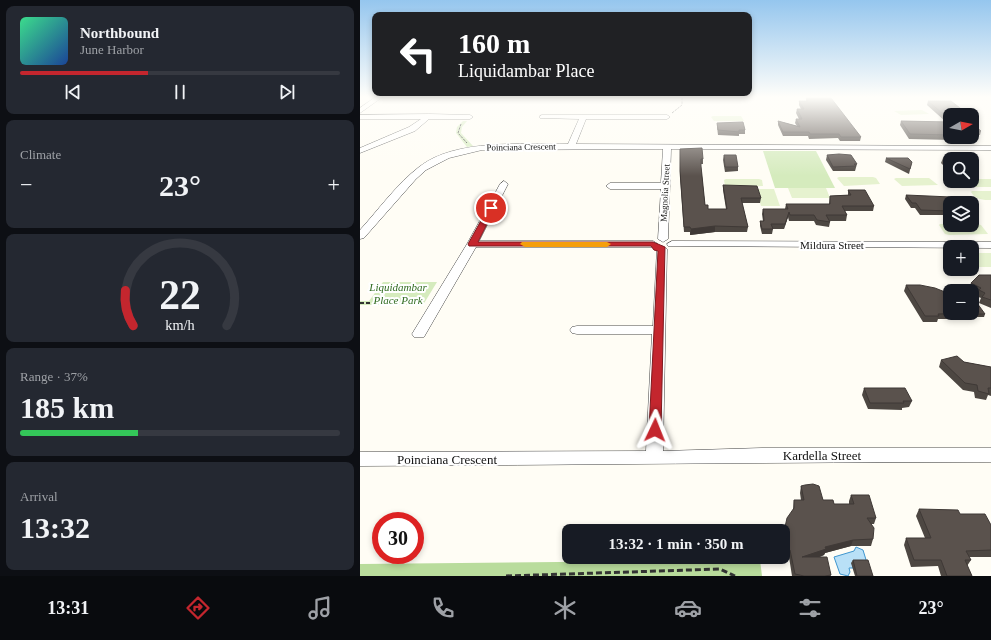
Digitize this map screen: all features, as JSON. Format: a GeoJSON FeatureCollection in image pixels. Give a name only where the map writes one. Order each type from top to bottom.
{"type":"FeatureCollection","features":[{"type":"Feature","properties":{"kind":"street"},"geometry":{"type":"LineString","coordinates":[[360,151],[404,133],[421,123]]}},
{"type":"Feature","properties":{"kind":"street"},"geometry":{"type":"LineString","coordinates":[[571,146],[581,123]]}},
{"type":"Feature","properties":{"kind":"street","name":"Poinciana Crescent"},"geometry":{"type":"LineString","coordinates":[[360,236],[423,168],[446,156],[473,149],[495,146],[991,148]]}},
{"type":"Feature","properties":{"kind":"street","name":"Magnolia Street"},"geometry":{"type":"LineString","coordinates":[[654,458],[667,146]]}},
{"type":"Feature","properties":{"kind":"street"},"geometry":{"type":"LineString","coordinates":[[419,334],[472,244],[504,184]]}},
{"type":"Feature","properties":{"kind":"street"},"geometry":{"type":"LineString","coordinates":[[610,186],[665,186]]}},
{"type":"Feature","properties":{"kind":"street","name":"Mildura Street"},"geometry":{"type":"LineString","coordinates":[[472,244],[991,245]]}},
{"type":"Feature","properties":{"kind":"street"},"geometry":{"type":"LineString","coordinates":[[577,330],[659,330]]}},
{"type":"Feature","properties":{"kind":"street","name":"Kardella Street"},"geometry":{"type":"LineString","coordinates":[[654,458],[762,455],[991,455]]}},
{"type":"Feature","properties":{"kind":"street","name":"Poinciana Crescent"},"geometry":{"type":"LineString","coordinates":[[360,459],[654,458]]}},
{"type":"Feature","properties":{"kind":"path"},"geometry":{"type":"LineString","coordinates":[[464,123],[459,127],[458,133],[473,149]]}},
{"type":"Feature","properties":{"kind":"path"},"geometry":{"type":"LineString","coordinates":[[360,303],[370,303]]}},
{"type":"Feature","properties":{"kind":"path"},"geometry":{"type":"LineString","coordinates":[[506,576],[720,569],[735,576]]}},
{"type":"Feature","properties":{"kind":"green space"},"geometry":{"type":"Polygon","coordinates":[[[461,123],[465,123],[462,127],[461,133],[473,146],[467,147],[456,133],[457,127],[461,123]]]}},
{"type":"Feature","properties":{"kind":"green space"},"geometry":{"type":"Polygon","coordinates":[[[763,151],[816,151],[835,188],[775,188],[763,151]]]}},
{"type":"Feature","properties":{"kind":"green space"},"geometry":{"type":"Polygon","coordinates":[[[873,177],[876,178],[880,184],[844,186],[837,178],[873,177]]]}},
{"type":"Feature","properties":{"kind":"green space"},"geometry":{"type":"Polygon","coordinates":[[[929,178],[938,185],[902,186],[894,179],[929,178]]]}},
{"type":"Feature","properties":{"kind":"green space"},"geometry":{"type":"Polygon","coordinates":[[[759,179],[762,180],[763,186],[728,187],[725,186],[724,180],[759,179]]]}},
{"type":"Feature","properties":{"kind":"green space"},"geometry":{"type":"Polygon","coordinates":[[[979,179],[991,179],[991,187],[979,187],[979,179]]]}},
{"type":"Feature","properties":{"kind":"green space"},"geometry":{"type":"Polygon","coordinates":[[[788,188],[826,188],[830,198],[792,198],[788,188]]]}},
{"type":"Feature","properties":{"kind":"green space"},"geometry":{"type":"Polygon","coordinates":[[[756,189],[774,189],[780,206],[761,206],[756,189]]]}},
{"type":"Feature","properties":{"kind":"green space"},"geometry":{"type":"Polygon","coordinates":[[[991,191],[991,200],[979,199],[979,196],[974,196],[971,192],[991,191]]]}},
{"type":"Feature","properties":{"kind":"green space"},"geometry":{"type":"Polygon","coordinates":[[[943,224],[943,231],[939,225],[943,224]]]}},
{"type":"Feature","properties":{"kind":"green space"},"geometry":{"type":"Polygon","coordinates":[[[979,224],[988,234],[949,235],[944,232],[979,232],[979,224]]]}},
{"type":"Feature","properties":{"kind":"green space"},"geometry":{"type":"Polygon","coordinates":[[[979,253],[991,253],[991,267],[979,267],[979,253]]]}},
{"type":"Feature","properties":{"kind":"green space","name":"Liquidambar Place Park"},"geometry":{"type":"Polygon","coordinates":[[[383,282],[437,282],[423,305],[360,305],[360,301],[369,301],[383,282]]]}},
{"type":"Feature","properties":{"kind":"green space"},"geometry":{"type":"Polygon","coordinates":[[[562,562],[562,564],[760,564],[762,576],[360,576],[360,564],[562,562]]]}},
{"type":"Feature","properties":{"kind":"water"},"geometry":{"type":"Polygon","coordinates":[[[856,547],[863,550],[867,563],[852,563],[853,568],[849,568],[850,572],[848,576],[840,574],[834,557],[854,551],[856,547]]]}},
{"type":"Feature","properties":{"kind":"building"},"geometry":{"type":"Polygon","coordinates":[[[717,123],[743,123],[745,130],[739,130],[739,132],[718,130],[717,123]]]}},
{"type":"Feature","properties":{"kind":"building"},"geometry":{"type":"Polygon","coordinates":[[[779,123],[800,127],[798,123],[850,123],[861,137],[841,137],[839,134],[810,134],[809,132],[783,132],[779,123]]]}},
{"type":"Feature","properties":{"kind":"building"},"geometry":{"type":"Polygon","coordinates":[[[902,123],[943,123],[943,135],[910,134],[902,123]]]}},
{"type":"Feature","properties":{"kind":"building"},"geometry":{"type":"Polygon","coordinates":[[[702,148],[703,159],[701,159],[701,166],[705,205],[708,205],[708,209],[727,209],[723,185],[757,186],[761,198],[741,198],[748,227],[715,226],[691,229],[690,227],[684,227],[680,149],[702,148]]]}},
{"type":"Feature","properties":{"kind":"building"},"geometry":{"type":"Polygon","coordinates":[[[724,155],[736,155],[738,167],[725,167],[724,155]]]}},
{"type":"Feature","properties":{"kind":"building"},"geometry":{"type":"Polygon","coordinates":[[[827,155],[851,155],[857,164],[854,164],[856,166],[833,167],[827,155]]]}},
{"type":"Feature","properties":{"kind":"building"},"geometry":{"type":"Polygon","coordinates":[[[886,158],[908,158],[912,162],[910,169],[886,158]]]}},
{"type":"Feature","properties":{"kind":"building"},"geometry":{"type":"Polygon","coordinates":[[[848,190],[865,190],[874,206],[842,206],[847,215],[826,215],[830,222],[817,220],[814,215],[790,215],[789,212],[785,224],[771,224],[773,229],[762,229],[760,221],[764,221],[763,209],[788,209],[786,204],[830,204],[830,196],[851,195],[848,190]]]}},
{"type":"Feature","properties":{"kind":"building"},"geometry":{"type":"Polygon","coordinates":[[[906,195],[943,197],[943,211],[921,210],[916,203],[912,203],[906,195]]]}},
{"type":"Feature","properties":{"kind":"building"},"geometry":{"type":"Polygon","coordinates":[[[979,275],[991,275],[991,300],[982,297],[985,293],[979,290],[981,288],[979,287],[979,284],[971,283],[979,275]]]}},
{"type":"Feature","properties":{"kind":"building"},"geometry":{"type":"Polygon","coordinates":[[[906,285],[920,285],[943,291],[943,314],[938,314],[939,316],[925,316],[906,285]]]}},
{"type":"Feature","properties":{"kind":"building"},"geometry":{"type":"Polygon","coordinates":[[[979,306],[985,314],[979,314],[979,306]]]}},
{"type":"Feature","properties":{"kind":"building"},"geometry":{"type":"Polygon","coordinates":[[[957,356],[964,362],[991,367],[991,388],[988,388],[989,394],[978,391],[977,385],[965,383],[941,360],[957,356]]]}},
{"type":"Feature","properties":{"kind":"building"},"geometry":{"type":"Polygon","coordinates":[[[864,388],[905,388],[912,401],[903,401],[904,403],[870,403],[864,388]]]}},
{"type":"Feature","properties":{"kind":"building"},"geometry":{"type":"Polygon","coordinates":[[[813,484],[819,486],[823,500],[833,500],[834,504],[854,504],[851,495],[869,495],[876,518],[867,518],[874,528],[873,539],[853,540],[825,547],[826,549],[802,557],[827,557],[831,575],[804,576],[795,574],[790,550],[790,524],[786,524],[787,518],[794,508],[794,500],[804,500],[801,486],[813,484]]]}},
{"type":"Feature","properties":{"kind":"building"},"geometry":{"type":"Polygon","coordinates":[[[919,509],[958,510],[960,514],[985,514],[991,525],[991,550],[966,551],[971,560],[965,560],[972,576],[947,576],[941,560],[914,560],[906,538],[931,538],[919,509]]]}},
{"type":"Feature","properties":{"kind":"building"},"geometry":{"type":"Polygon","coordinates":[[[853,560],[868,560],[873,576],[857,576],[853,560]]]}},
{"type":"Feature","properties":{"kind":"slow traffic"},"geometry":{"type":"LineString","coordinates":[[525,244],[607,244]]}},
{"type":"Feature","properties":{"kind":"route"},"geometry":{"type":"LineString","coordinates":[[491,208],[472,244],[653,244],[656,248],[662,249],[655,430]]}}]}
